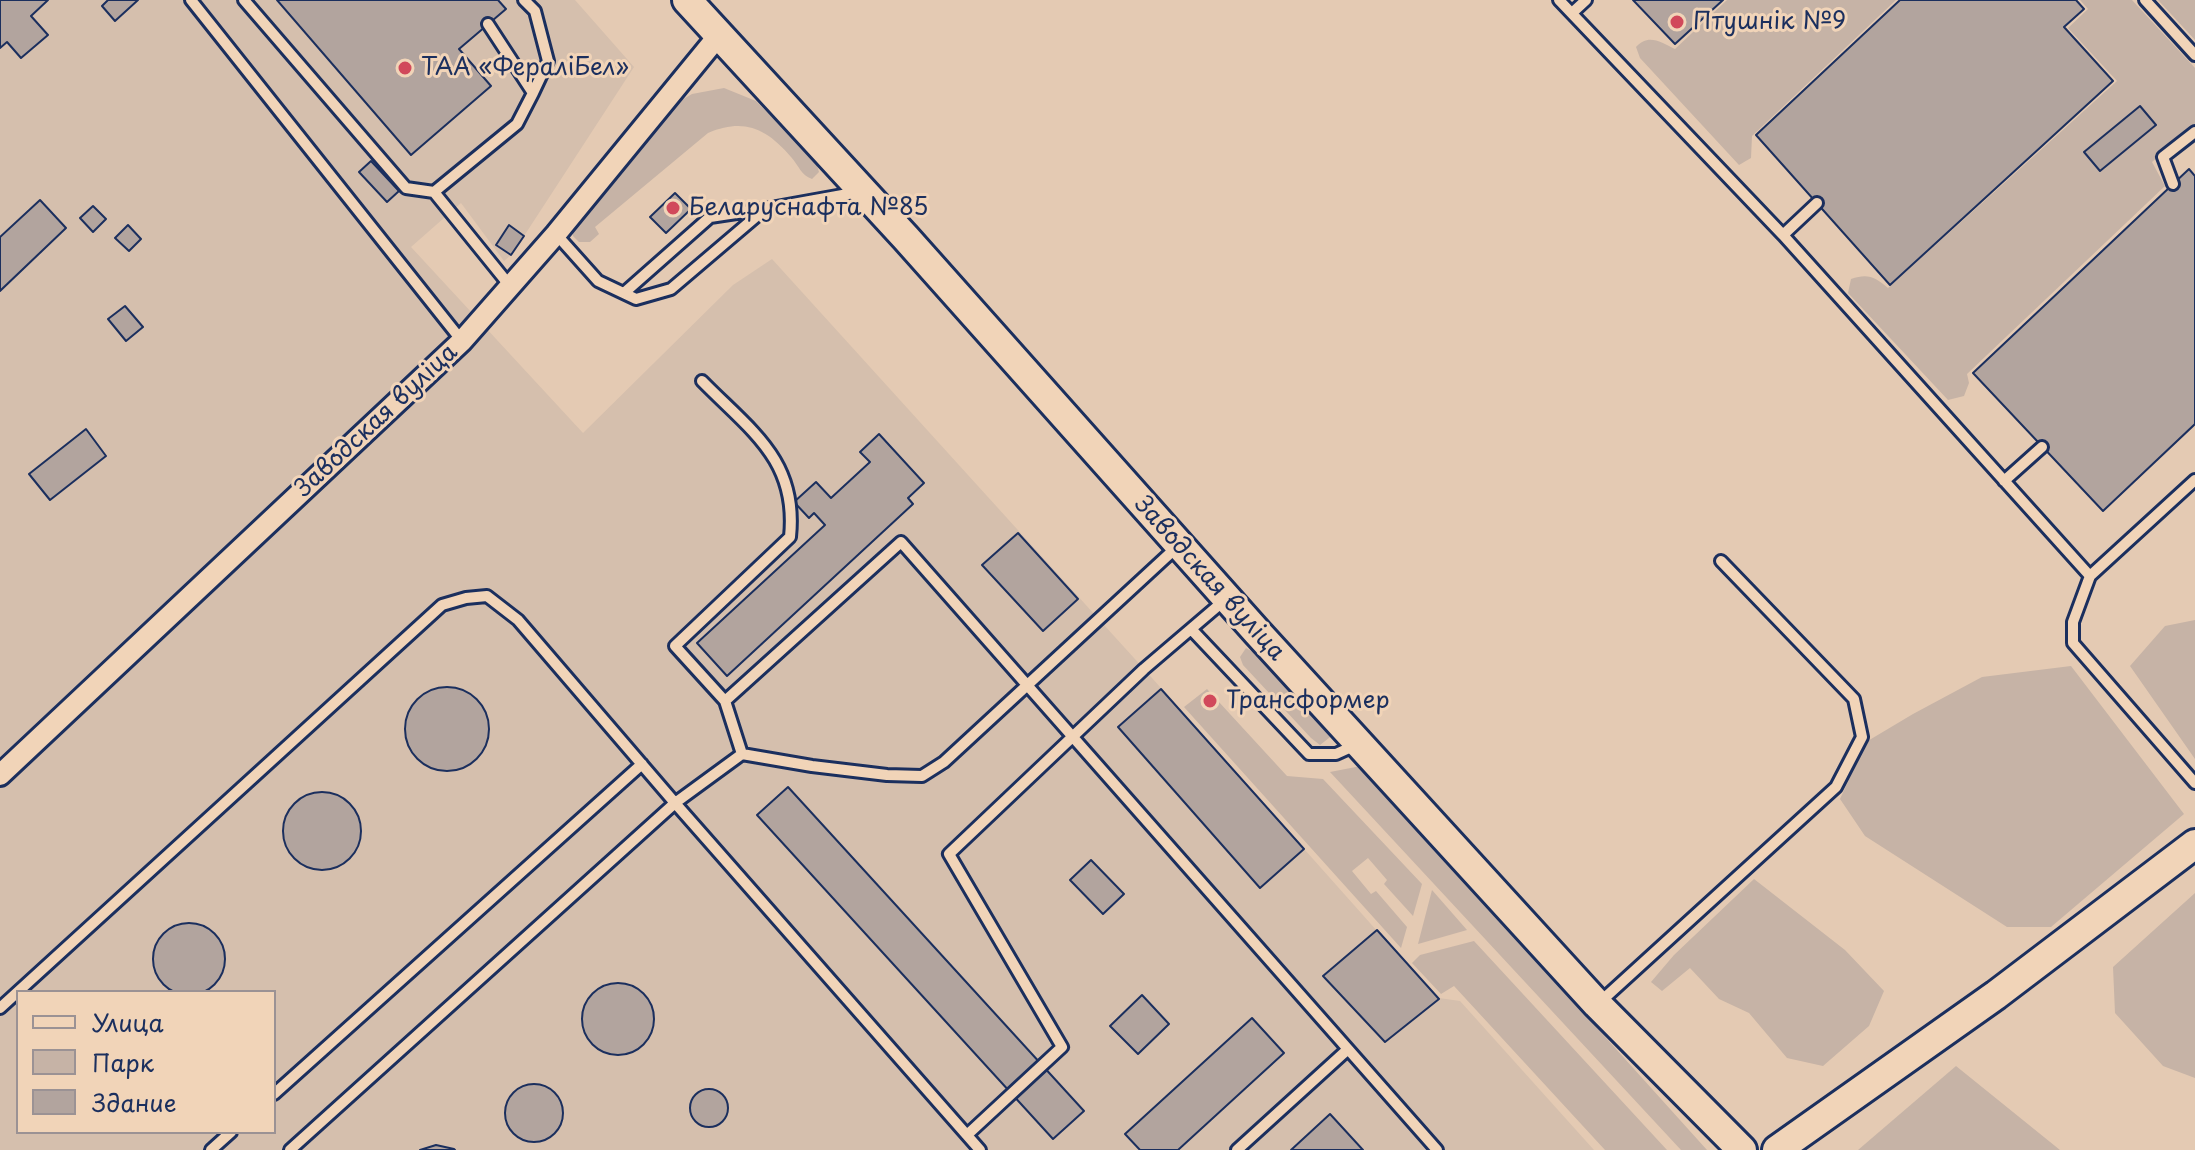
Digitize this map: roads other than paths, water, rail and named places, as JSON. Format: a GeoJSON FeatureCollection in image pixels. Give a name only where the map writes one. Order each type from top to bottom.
{"type":"FeatureCollection","features":[{"type":"Feature","properties":{"kind":"street","name":"Заводская вуліца"},"geometry":{"type":"LineString","coordinates":[[687,0],[906,238],[1226,598],[1597,1004],[1742,1150]]}},
{"type":"Feature","properties":{"kind":"street","name":"Заводская вуліца"},"geometry":{"type":"LineString","coordinates":[[0,775],[462,341],[556,234],[719,35]]}},
{"type":"Feature","properties":{"kind":"street"},"geometry":{"type":"LineString","coordinates":[[1777,1150],[1996,995],[2195,844]]}},
{"type":"Feature","properties":{"kind":"lane"},"geometry":{"type":"LineString","coordinates":[[191,0],[462,341]]}},
{"type":"Feature","properties":{"kind":"lane"},"geometry":{"type":"LineString","coordinates":[[244,0],[406,188],[434,192],[510,286]]}},
{"type":"Feature","properties":{"kind":"lane"},"geometry":{"type":"LineString","coordinates":[[434,192],[517,124],[533,93],[548,61],[535,11],[524,0]]}},
{"type":"Feature","properties":{"kind":"lane"},"geometry":{"type":"LineString","coordinates":[[1559,0],[1783,235],[2090,576]]}},
{"type":"Feature","properties":{"kind":"lane"},"geometry":{"type":"LineString","coordinates":[[1572,13],[1586,0]]}},
{"type":"Feature","properties":{"kind":"lane"},"geometry":{"type":"LineString","coordinates":[[2145,0],[2195,55]]}},
{"type":"Feature","properties":{"kind":"lane"},"geometry":{"type":"LineString","coordinates":[[488,24],[533,93]]}},
{"type":"Feature","properties":{"kind":"lane"},"geometry":{"type":"LineString","coordinates":[[2173,184],[2163,157],[2195,132]]}},
{"type":"Feature","properties":{"kind":"lane"},"geometry":{"type":"LineString","coordinates":[[624,293],[710,217],[861,191]]}},
{"type":"Feature","properties":{"kind":"lane"},"geometry":{"type":"LineString","coordinates":[[1783,235],[1817,203]]}},
{"type":"Feature","properties":{"kind":"lane"},"geometry":{"type":"LineString","coordinates":[[556,234],[598,281],[636,299],[671,289],[765,209]]}},
{"type":"Feature","properties":{"kind":"lane"},"geometry":{"type":"LineString","coordinates":[[702,381],[766,445],[786,481],[792,515],[790,537],[675,646],[725,701],[742,754]]}},
{"type":"Feature","properties":{"kind":"lane"},"geometry":{"type":"LineString","coordinates":[[2004,481],[2042,447]]}},
{"type":"Feature","properties":{"kind":"lane"},"geometry":{"type":"LineString","coordinates":[[2195,480],[2090,576],[2073,622],[2073,643],[2195,783]]}},
{"type":"Feature","properties":{"kind":"lane"},"geometry":{"type":"LineString","coordinates":[[725,701],[901,542],[1437,1150]]}},
{"type":"Feature","properties":{"kind":"lane"},"geometry":{"type":"LineString","coordinates":[[290,1150],[675,803],[742,754],[812,766],[922,776],[944,762],[1180,545]]}},
{"type":"Feature","properties":{"kind":"lane"},"geometry":{"type":"LineString","coordinates":[[1597,1004],[1836,787],[1862,737],[1854,699],[1721,561]]}},
{"type":"Feature","properties":{"kind":"lane"},"geometry":{"type":"LineString","coordinates":[[20,990],[442,605],[487,596],[518,620],[980,1150]]}},
{"type":"Feature","properties":{"kind":"lane"},"geometry":{"type":"LineString","coordinates":[[967,1135],[1062,1047],[949,854],[1144,669],[1226,598]]}},
{"type":"Feature","properties":{"kind":"lane"},"geometry":{"type":"LineString","coordinates":[[1192,630],[1309,754],[1336,754],[1359,743]]}},
{"type":"Feature","properties":{"kind":"lane"},"geometry":{"type":"LineString","coordinates":[[276,1092],[642,764]]}},
{"type":"Feature","properties":{"kind":"lane"},"geometry":{"type":"LineString","coordinates":[[0,1008],[16,993]]}},
{"type":"Feature","properties":{"kind":"lane"},"geometry":{"type":"LineString","coordinates":[[1237,1150],[1347,1050]]}},
{"type":"Feature","properties":{"kind":"lane"},"geometry":{"type":"LineString","coordinates":[[211,1150],[229,1134]]}},
{"type":"Feature","properties":{"kind":"place","name":"Птушнік №9"},"geometry":{"type":"Point","coordinates":[1677,22]}},
{"type":"Feature","properties":{"kind":"place","name":"ТАА «ФераліБел»"},"geometry":{"type":"Point","coordinates":[405,68]}},
{"type":"Feature","properties":{"kind":"place","name":"Беларуснафта №85"},"geometry":{"type":"Point","coordinates":[673,208]}},
{"type":"Feature","properties":{"kind":"place","name":"Трансформер"},"geometry":{"type":"Point","coordinates":[1210,701]}}]}
